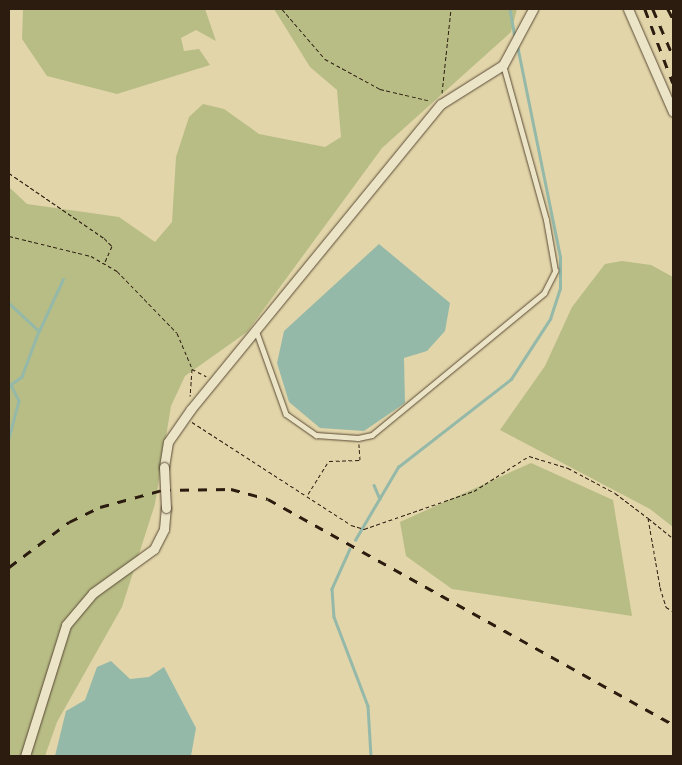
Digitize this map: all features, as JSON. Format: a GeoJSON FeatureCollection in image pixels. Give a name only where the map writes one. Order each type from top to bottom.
{"type":"FeatureCollection","features":[{"type":"Feature","properties":{"kind":"street"},"geometry":{"type":"LineString","coordinates":[[25,756],[66,625],[93,593],[154,549],[164,529],[166,508],[164,467],[168,442],[191,409],[441,104],[504,65],[533,9]]}},
{"type":"Feature","properties":{"kind":"street"},"geometry":{"type":"LineString","coordinates":[[628,9],[673,112]]}},
{"type":"Feature","properties":{"kind":"lane"},"geometry":{"type":"LineString","coordinates":[[256,330],[286,414],[316,435],[358,438],[372,435],[521,314],[544,293],[554,271],[546,220],[504,65]]}},
{"type":"Feature","properties":{"kind":"path"},"geometry":{"type":"LineString","coordinates":[[282,9],[325,60],[380,90],[441,104],[451,9]]}},
{"type":"Feature","properties":{"kind":"path"},"geometry":{"type":"LineString","coordinates":[[9,173],[104,238],[112,246],[104,262]]}},
{"type":"Feature","properties":{"kind":"path"},"geometry":{"type":"LineString","coordinates":[[9,236],[104,262],[168,319],[192,369],[191,409]]}},
{"type":"Feature","properties":{"kind":"path"},"geometry":{"type":"LineString","coordinates":[[192,369],[219,377]]}},
{"type":"Feature","properties":{"kind":"path"},"geometry":{"type":"LineString","coordinates":[[185,418],[351,525],[364,529],[474,492],[529,456],[568,468],[615,493],[673,538]]}},
{"type":"Feature","properties":{"kind":"path"},"geometry":{"type":"LineString","coordinates":[[307,495],[329,461],[360,460],[358,438]]}},
{"type":"Feature","properties":{"kind":"path"},"geometry":{"type":"LineString","coordinates":[[648,518],[660,587],[666,607],[673,611]]}},
{"type":"Feature","properties":{"kind":"green space"},"geometry":{"type":"Polygon","coordinates":[[[23,9],[205,9],[216,41],[196,30],[181,38],[184,51],[199,49],[210,65],[117,94],[47,76],[22,39],[23,9]]]}},
{"type":"Feature","properties":{"kind":"green space"},"geometry":{"type":"Polygon","coordinates":[[[274,9],[517,9],[511,32],[382,148],[247,332],[185,376],[171,406],[155,504],[122,607],[57,722],[45,756],[9,756],[9,187],[27,204],[119,217],[155,242],[172,222],[176,157],[189,117],[203,104],[224,109],[259,134],[325,147],[341,137],[337,90],[310,67],[274,9]]]}},
{"type":"Feature","properties":{"kind":"green space"},"geometry":{"type":"Polygon","coordinates":[[[622,261],[651,265],[673,277],[673,527],[650,509],[500,430],[545,366],[572,307],[605,264],[622,261]]]}},
{"type":"Feature","properties":{"kind":"green space"},"geometry":{"type":"Polygon","coordinates":[[[531,463],[613,500],[632,616],[452,589],[406,556],[400,522],[531,463]]]}},
{"type":"Feature","properties":{"kind":"shaded area"},"geometry":{"type":"Polygon","coordinates":[[[379,244],[450,303],[445,331],[427,351],[404,358],[405,403],[364,431],[320,428],[289,402],[277,363],[284,331],[379,244]]]}},
{"type":"Feature","properties":{"kind":"shaded area"},"geometry":{"type":"Polygon","coordinates":[[[111,661],[130,679],[149,677],[164,667],[196,728],[191,756],[55,756],[66,711],[85,700],[97,667],[111,661]]]}},
{"type":"Feature","properties":{"kind":"waterway"},"geometry":{"type":"LineString","coordinates":[[510,9],[515,37]]}},
{"type":"Feature","properties":{"kind":"waterway"},"geometry":{"type":"LineString","coordinates":[[355,540],[398,467],[511,379],[550,319],[560,289],[560,257],[517,45]]}},
{"type":"Feature","properties":{"kind":"waterway"},"geometry":{"type":"LineString","coordinates":[[39,331],[63,279]]}},
{"type":"Feature","properties":{"kind":"waterway"},"geometry":{"type":"LineString","coordinates":[[9,303],[39,331],[22,377],[11,385],[19,401],[9,439]]}},
{"type":"Feature","properties":{"kind":"waterway"},"geometry":{"type":"LineString","coordinates":[[374,485],[380,499]]}},
{"type":"Feature","properties":{"kind":"waterway"},"geometry":{"type":"LineString","coordinates":[[350,549],[332,589],[334,617],[368,706],[371,756]]}},
{"type":"Feature","properties":{"kind":"railway"},"geometry":{"type":"LineString","coordinates":[[645,9],[673,83]]}},
{"type":"Feature","properties":{"kind":"railway"},"geometry":{"type":"LineString","coordinates":[[653,9],[673,56]]}},
{"type":"Feature","properties":{"kind":"railway"},"geometry":{"type":"LineString","coordinates":[[668,9],[673,19]]}},
{"type":"Feature","properties":{"kind":"railway"},"geometry":{"type":"LineString","coordinates":[[9,567],[69,522],[100,507],[162,490],[231,489],[268,499],[673,724]]}}]}
